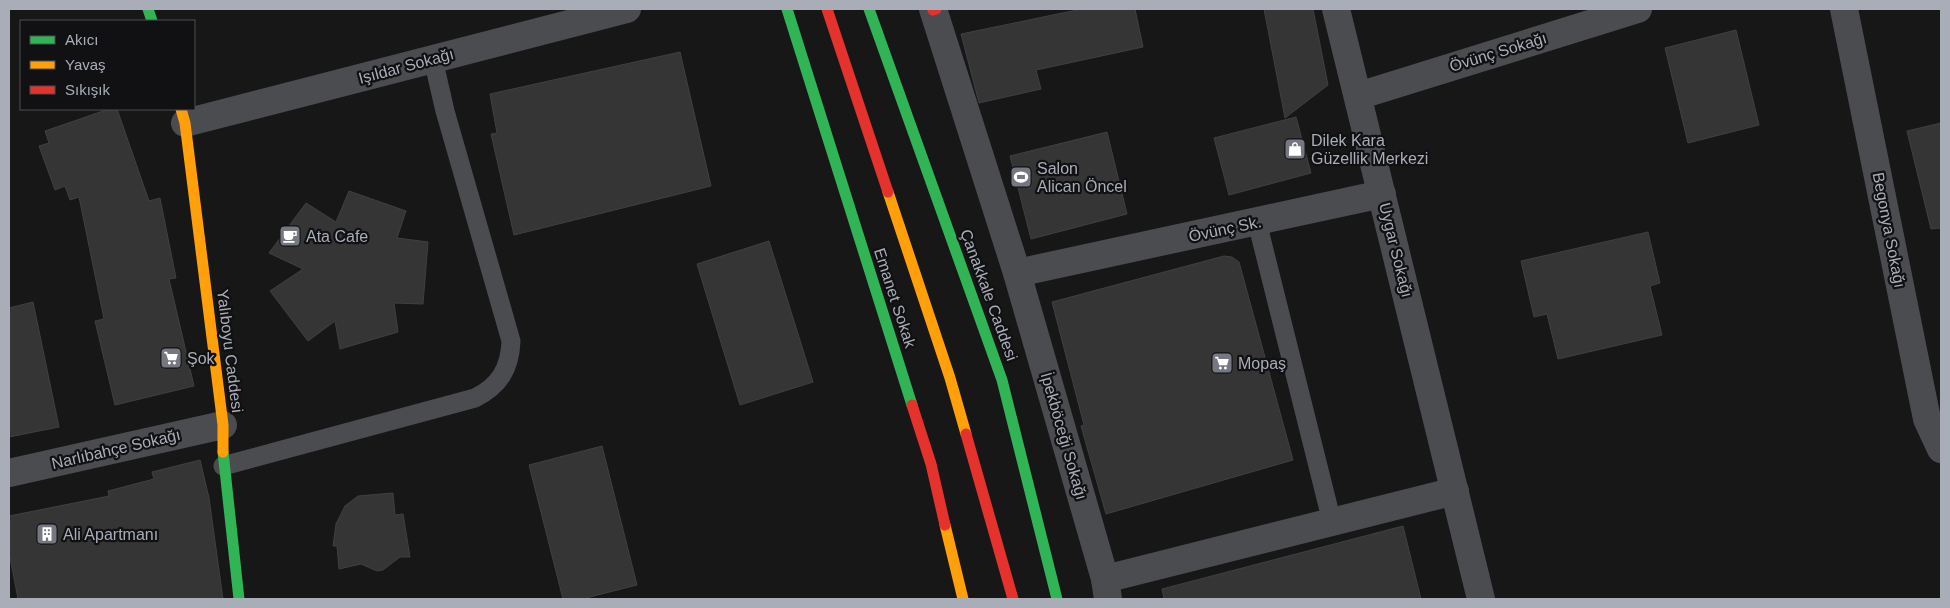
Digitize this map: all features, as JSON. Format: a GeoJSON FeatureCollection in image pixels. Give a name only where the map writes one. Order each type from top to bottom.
{"type":"FeatureCollection","features":[{"type":"Feature","properties":{"kind":"main road","name":"Emanet Sokak"},"geometry":{"type":"LineString","coordinates":[[787,9],[931,464],[963,599]]}},
{"type":"Feature","properties":{"kind":"main road"},"geometry":{"type":"LineString","coordinates":[[827,9],[950,378],[1013,599]]}},
{"type":"Feature","properties":{"kind":"main road","name":"Çanakkale Caddesi"},"geometry":{"type":"LineString","coordinates":[[869,9],[1002,380],[1057,599]]}},
{"type":"Feature","properties":{"kind":"main road","name":"Yalıboyu Caddesi"},"geometry":{"type":"LineString","coordinates":[[183,116],[223,425],[223,466],[239,599]]}},
{"type":"Feature","properties":{"kind":"street","name":"Işıldar Sokağı"},"geometry":{"type":"LineString","coordinates":[[183,116],[433,59],[627,9]]}},
{"type":"Feature","properties":{"kind":"street","name":"İpekböceği Sokağı"},"geometry":{"type":"LineString","coordinates":[[934,9],[1017,273],[1106,589]]}},
{"type":"Feature","properties":{"kind":"street","name":"Uygar Sokağı"},"geometry":{"type":"LineString","coordinates":[[1336,9],[1481,599]]}},
{"type":"Feature","properties":{"kind":"street","name":"Övünç Sokağı"},"geometry":{"type":"LineString","coordinates":[[1358,96],[1638,9]]}},
{"type":"Feature","properties":{"kind":"street","name":"Begonya Sokağı"},"geometry":{"type":"LineString","coordinates":[[1844,9],[1927,419],[1941,449]]}},
{"type":"Feature","properties":{"kind":"street","name":"Övünç Sk."},"geometry":{"type":"LineString","coordinates":[[1017,273],[1382,194]]}},
{"type":"Feature","properties":{"kind":"street","name":"Narlıbahçe Sokağı"},"geometry":{"type":"LineString","coordinates":[[9,474],[223,425]]}},
{"type":"Feature","properties":{"kind":"street"},"geometry":{"type":"LineString","coordinates":[[1106,589],[1332,522],[1455,491]]}},
{"type":"Feature","properties":{"kind":"lane"},"geometry":{"type":"LineString","coordinates":[[223,466],[474,398],[498,382],[506,371],[511,356],[511,341],[444,111],[433,59]]}},
{"type":"Feature","properties":{"kind":"lane"},"geometry":{"type":"LineString","coordinates":[[1257,222],[1332,522]]}},
{"type":"Feature","properties":{"kind":"building"},"geometry":{"type":"Polygon","coordinates":[[[1082,9],[1135,9],[1143,47],[1036,70],[1041,89],[979,103],[961,34],[1082,9]]]}},
{"type":"Feature","properties":{"kind":"building"},"geometry":{"type":"Polygon","coordinates":[[[1264,9],[1313,9],[1328,85],[1285,118],[1264,9]]]}},
{"type":"Feature","properties":{"kind":"building"},"geometry":{"type":"Polygon","coordinates":[[[1736,30],[1759,125],[1688,143],[1665,48],[1736,30]]]}},
{"type":"Feature","properties":{"kind":"building"},"geometry":{"type":"Polygon","coordinates":[[[680,52],[711,186],[514,235],[491,134],[497,133],[490,94],[680,52]]]}},
{"type":"Feature","properties":{"kind":"building"},"geometry":{"type":"Polygon","coordinates":[[[106,110],[117,110],[149,201],[160,198],[176,278],[169,279],[194,386],[115,405],[95,321],[104,319],[79,197],[70,200],[65,186],[55,190],[39,146],[49,143],[45,131],[106,110]]]}},
{"type":"Feature","properties":{"kind":"building"},"geometry":{"type":"Polygon","coordinates":[[[1296,117],[1311,173],[1229,195],[1214,138],[1296,117]]]}},
{"type":"Feature","properties":{"kind":"building"},"geometry":{"type":"Polygon","coordinates":[[[1941,123],[1941,228],[1931,229],[1907,131],[1941,123]]]}},
{"type":"Feature","properties":{"kind":"building"},"geometry":{"type":"Polygon","coordinates":[[[1107,132],[1127,214],[1031,239],[1010,156],[1107,132]]]}},
{"type":"Feature","properties":{"kind":"building"},"geometry":{"type":"Polygon","coordinates":[[[349,191],[406,211],[397,238],[428,242],[423,304],[394,303],[398,332],[340,349],[335,321],[308,341],[270,291],[303,269],[269,253],[306,203],[336,222],[349,191]]]}},
{"type":"Feature","properties":{"kind":"building"},"geometry":{"type":"Polygon","coordinates":[[[1648,232],[1660,283],[1650,286],[1662,335],[1558,359],[1547,314],[1534,317],[1521,261],[1648,232]]]}},
{"type":"Feature","properties":{"kind":"building"},"geometry":{"type":"Polygon","coordinates":[[[769,241],[813,382],[740,405],[697,264],[769,241]]]}},
{"type":"Feature","properties":{"kind":"building"},"geometry":{"type":"Polygon","coordinates":[[[1224,256],[1232,257],[1239,262],[1293,460],[1106,514],[1081,426],[1084,425],[1052,302],[1224,256]]]}},
{"type":"Feature","properties":{"kind":"building"},"geometry":{"type":"Polygon","coordinates":[[[33,302],[59,427],[9,437],[9,308],[33,302]]]}},
{"type":"Feature","properties":{"kind":"building"},"geometry":{"type":"Polygon","coordinates":[[[602,446],[637,585],[582,599],[563,599],[529,465],[602,446]]]}},
{"type":"Feature","properties":{"kind":"building"},"geometry":{"type":"Polygon","coordinates":[[[200,460],[209,498],[223,599],[18,599],[9,552],[9,516],[109,496],[108,491],[154,479],[152,472],[200,460]]]}},
{"type":"Feature","properties":{"kind":"building"},"geometry":{"type":"Polygon","coordinates":[[[393,493],[395,515],[403,514],[410,557],[400,557],[383,570],[377,571],[361,564],[339,569],[337,546],[333,546],[336,524],[345,506],[358,496],[393,493]]]}},
{"type":"Feature","properties":{"kind":"building"},"geometry":{"type":"Polygon","coordinates":[[[1403,526],[1421,599],[1164,599],[1162,589],[1403,526]]]}},
{"type":"Feature","properties":{"kind":"traffic: fast"},"geometry":{"type":"LineString","coordinates":[[148,9],[152,20]]}},
{"type":"Feature","properties":{"kind":"traffic: fast"},"geometry":{"type":"LineString","coordinates":[[787,9],[912,405]]}},
{"type":"Feature","properties":{"kind":"traffic: fast"},"geometry":{"type":"LineString","coordinates":[[869,9],[1002,380],[1057,599]]}},
{"type":"Feature","properties":{"kind":"traffic: fast"},"geometry":{"type":"LineString","coordinates":[[223,452],[239,599]]}},
{"type":"Feature","properties":{"kind":"traffic: slow"},"geometry":{"type":"LineString","coordinates":[[181,110],[185,123],[223,425],[223,452]]}},
{"type":"Feature","properties":{"kind":"traffic: slow"},"geometry":{"type":"LineString","coordinates":[[888,192],[950,378],[966,434]]}},
{"type":"Feature","properties":{"kind":"traffic: slow"},"geometry":{"type":"LineString","coordinates":[[945,525],[963,599]]}},
{"type":"Feature","properties":{"kind":"traffic: jam"},"geometry":{"type":"LineString","coordinates":[[827,9],[888,192]]}},
{"type":"Feature","properties":{"kind":"traffic: jam"},"geometry":{"type":"LineString","coordinates":[[912,405],[931,464],[945,525]]}},
{"type":"Feature","properties":{"kind":"traffic: jam"},"geometry":{"type":"LineString","coordinates":[[966,434],[1013,599]]}},
{"type":"Feature","properties":{"kind":"place","name":"Dilek Kara Güzellik Merkezi"},"geometry":{"type":"Point","coordinates":[1295,149]}},
{"type":"Feature","properties":{"kind":"place","name":"Salon Alican Öncel"},"geometry":{"type":"Point","coordinates":[1021,177]}},
{"type":"Feature","properties":{"kind":"place","name":"Ata Cafe"},"geometry":{"type":"Point","coordinates":[290,236]}},
{"type":"Feature","properties":{"kind":"place","name":"Şok"},"geometry":{"type":"Point","coordinates":[171,358]}},
{"type":"Feature","properties":{"kind":"place","name":"Mopaş"},"geometry":{"type":"Point","coordinates":[1222,363]}},
{"type":"Feature","properties":{"kind":"place","name":"Ali Apartmanı"},"geometry":{"type":"Point","coordinates":[47,534]}}]}
